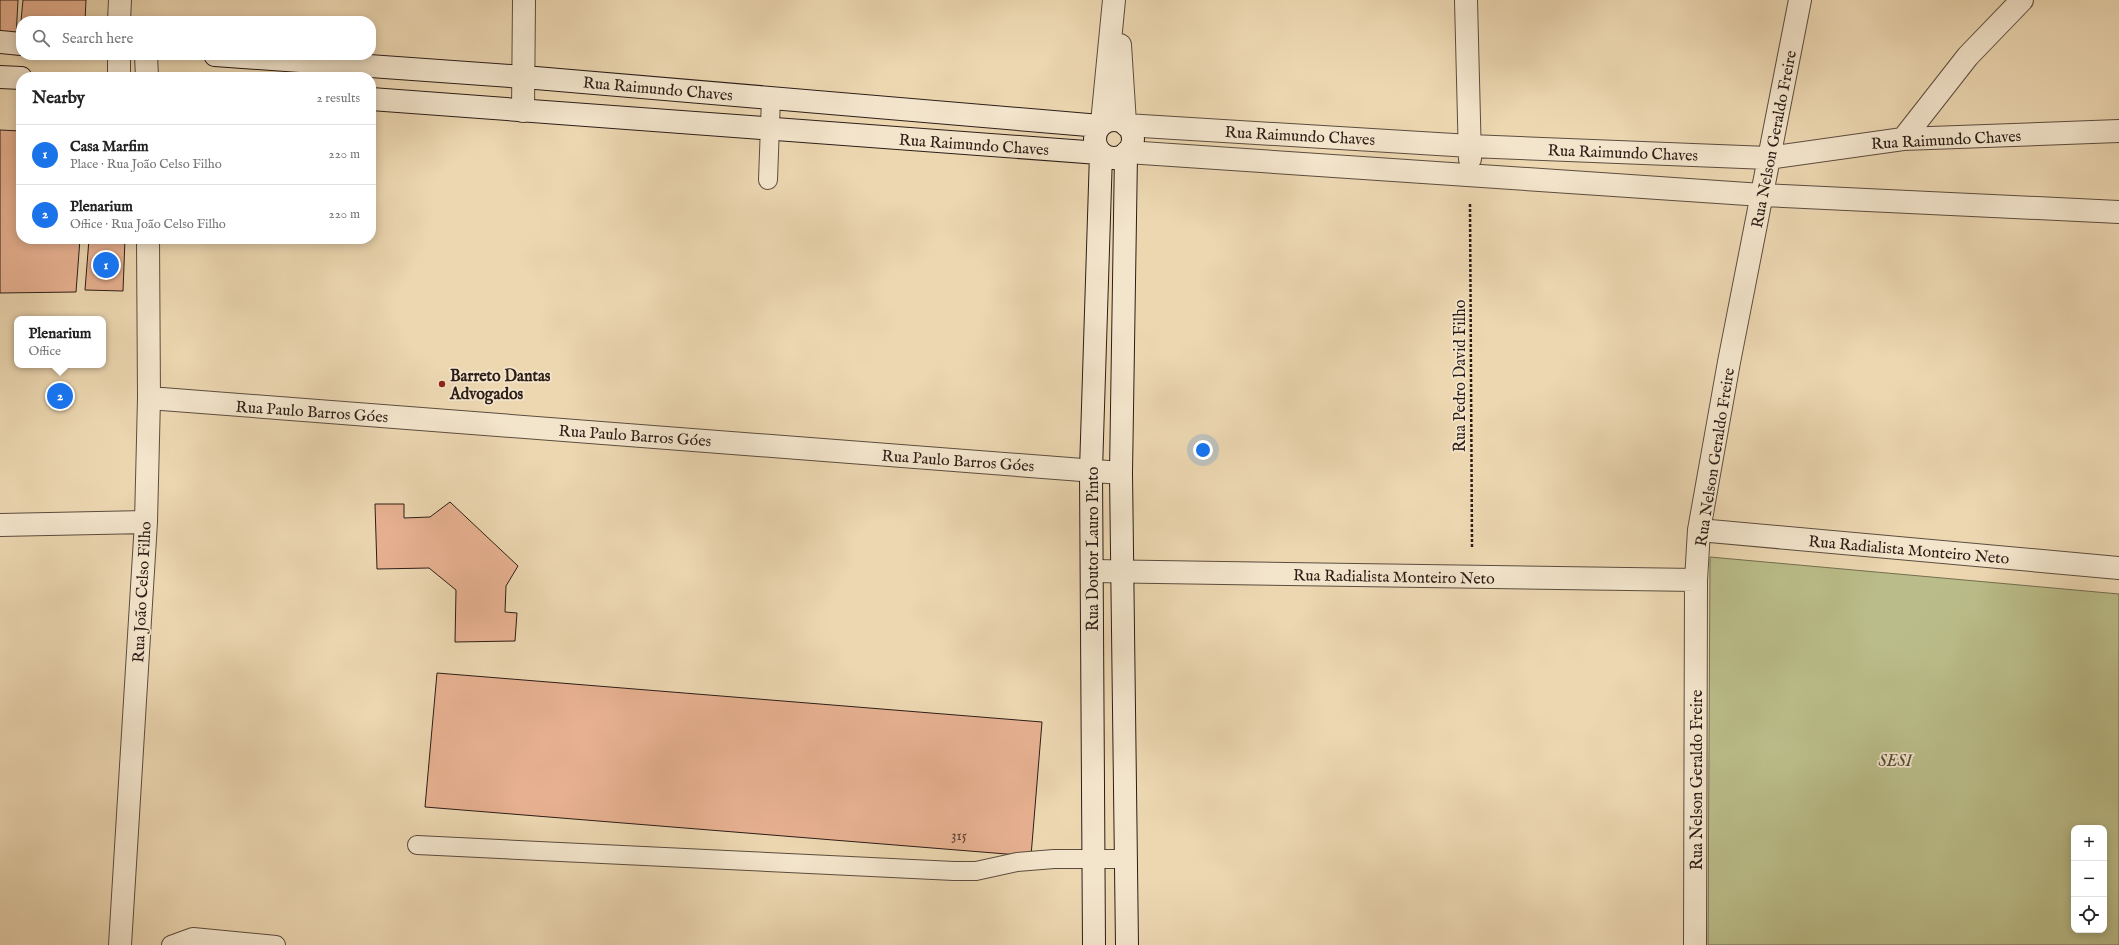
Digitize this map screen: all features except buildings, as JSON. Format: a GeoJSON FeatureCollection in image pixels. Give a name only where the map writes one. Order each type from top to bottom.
{"type":"FeatureCollection","features":[{"type":"Feature","properties":{"kind":"street"},"geometry":{"type":"LineString","coordinates":[[119,16],[120,0]]}},
{"type":"Feature","properties":{"kind":"street"},"geometry":{"type":"LineString","coordinates":[[523,111],[524,0]]}},
{"type":"Feature","properties":{"kind":"street"},"geometry":{"type":"LineString","coordinates":[[1114,0],[1101,124],[1095,134],[1095,144],[1100,153],[1109,158],[1118,158],[1126,153],[1132,144],[1132,134],[1126,124],[1118,0]]}},
{"type":"Feature","properties":{"kind":"street"},"geometry":{"type":"LineString","coordinates":[[1466,0],[1470,174]]}},
{"type":"Feature","properties":{"kind":"street","name":"Rua Nelson Geraldo Freire"},"geometry":{"type":"LineString","coordinates":[[1695,945],[1696,580],[1699,530],[1768,158],[1800,0]]}},
{"type":"Feature","properties":{"kind":"street"},"geometry":{"type":"LineString","coordinates":[[1903,139],[1968,56],[2022,0]]}},
{"type":"Feature","properties":{"kind":"street"},"geometry":{"type":"LineString","coordinates":[[0,42],[16,44]]}},
{"type":"Feature","properties":{"kind":"street"},"geometry":{"type":"LineString","coordinates":[[118,72],[119,60]]}},
{"type":"Feature","properties":{"kind":"street"},"geometry":{"type":"LineString","coordinates":[[146,60],[147,72]]}},
{"type":"Feature","properties":{"kind":"street","name":"Rua Raimundo Chaves"},"geometry":{"type":"LineString","coordinates":[[285,60],[524,77],[1101,124]]}},
{"type":"Feature","properties":{"kind":"street"},"geometry":{"type":"LineString","coordinates":[[0,77],[16,78]]}},
{"type":"Feature","properties":{"kind":"street","name":"Rua Raimundo Chaves"},"geometry":{"type":"LineString","coordinates":[[376,99],[1100,153]]}},
{"type":"Feature","properties":{"kind":"street"},"geometry":{"type":"LineString","coordinates":[[1101,124],[1109,120],[1118,120],[1126,124]]}},
{"type":"Feature","properties":{"kind":"street","name":"Rua Raimundo Chaves"},"geometry":{"type":"LineString","coordinates":[[1126,124],[1470,146],[1768,158],[1903,139],[2119,132]]}},
{"type":"Feature","properties":{"kind":"street","name":"Rua Doutor Lauro Pinto"},"geometry":{"type":"LineString","coordinates":[[1094,945],[1091,470],[1100,153]]}},
{"type":"Feature","properties":{"kind":"street","name":"Rua Raimundo Chaves"},"geometry":{"type":"LineString","coordinates":[[1126,153],[1470,174],[1762,195],[2119,212]]}},
{"type":"Feature","properties":{"kind":"street","name":"Rua Doutor Lauro Pinto"},"geometry":{"type":"LineString","coordinates":[[1126,153],[1121,472],[1128,945]]}},
{"type":"Feature","properties":{"kind":"street","name":"Rua João Celso Filho"},"geometry":{"type":"LineString","coordinates":[[120,945],[146,522],[149,398],[148,244]]}},
{"type":"Feature","properties":{"kind":"street","name":"Rua Paulo Barros Góes"},"geometry":{"type":"LineString","coordinates":[[149,398],[1121,472]]}},
{"type":"Feature","properties":{"kind":"street"},"geometry":{"type":"LineString","coordinates":[[0,525],[146,522]]}},
{"type":"Feature","properties":{"kind":"street","name":"Rua Radialista Monteiro Neto"},"geometry":{"type":"LineString","coordinates":[[1699,530],[2119,568]]}},
{"type":"Feature","properties":{"kind":"street","name":"Rua Radialista Monteiro Neto"},"geometry":{"type":"LineString","coordinates":[[1092,571],[1696,580]]}},
{"type":"Feature","properties":{"kind":"street"},"geometry":{"type":"LineString","coordinates":[[1092,650],[1123,649]]}},
{"type":"Feature","properties":{"kind":"lane"},"geometry":{"type":"LineString","coordinates":[[768,180],[768,129],[771,98]]}},
{"type":"Feature","properties":{"kind":"lane"},"geometry":{"type":"LineString","coordinates":[[417,845],[954,871],[976,871],[1017,862],[1126,859]]}},
{"type":"Feature","properties":{"kind":"lane"},"geometry":{"type":"LineString","coordinates":[[171,945],[193,937],[276,945]]}},
{"type":"Feature","properties":{"kind":"path","name":"Rua Pedro David Filho"},"geometry":{"type":"LineString","coordinates":[[1470,174],[1472,577]]}},
{"type":"Feature","properties":{"kind":"green space","name":"SESI"},"geometry":{"type":"Polygon","coordinates":[[[1710,557],[2119,594],[2119,945],[1708,945],[1710,557]]]}},
{"type":"Feature","properties":{"kind":"place","name":"Casa Marfim"},"geometry":{"type":"Point","coordinates":[106,265]}},
{"type":"Feature","properties":{"kind":"place","name":"Barreto Dantas Advogados"},"geometry":{"type":"Point","coordinates":[442,384]}},
{"type":"Feature","properties":{"kind":"place","name":"Plenarium"},"geometry":{"type":"Point","coordinates":[60,396]}}]}
